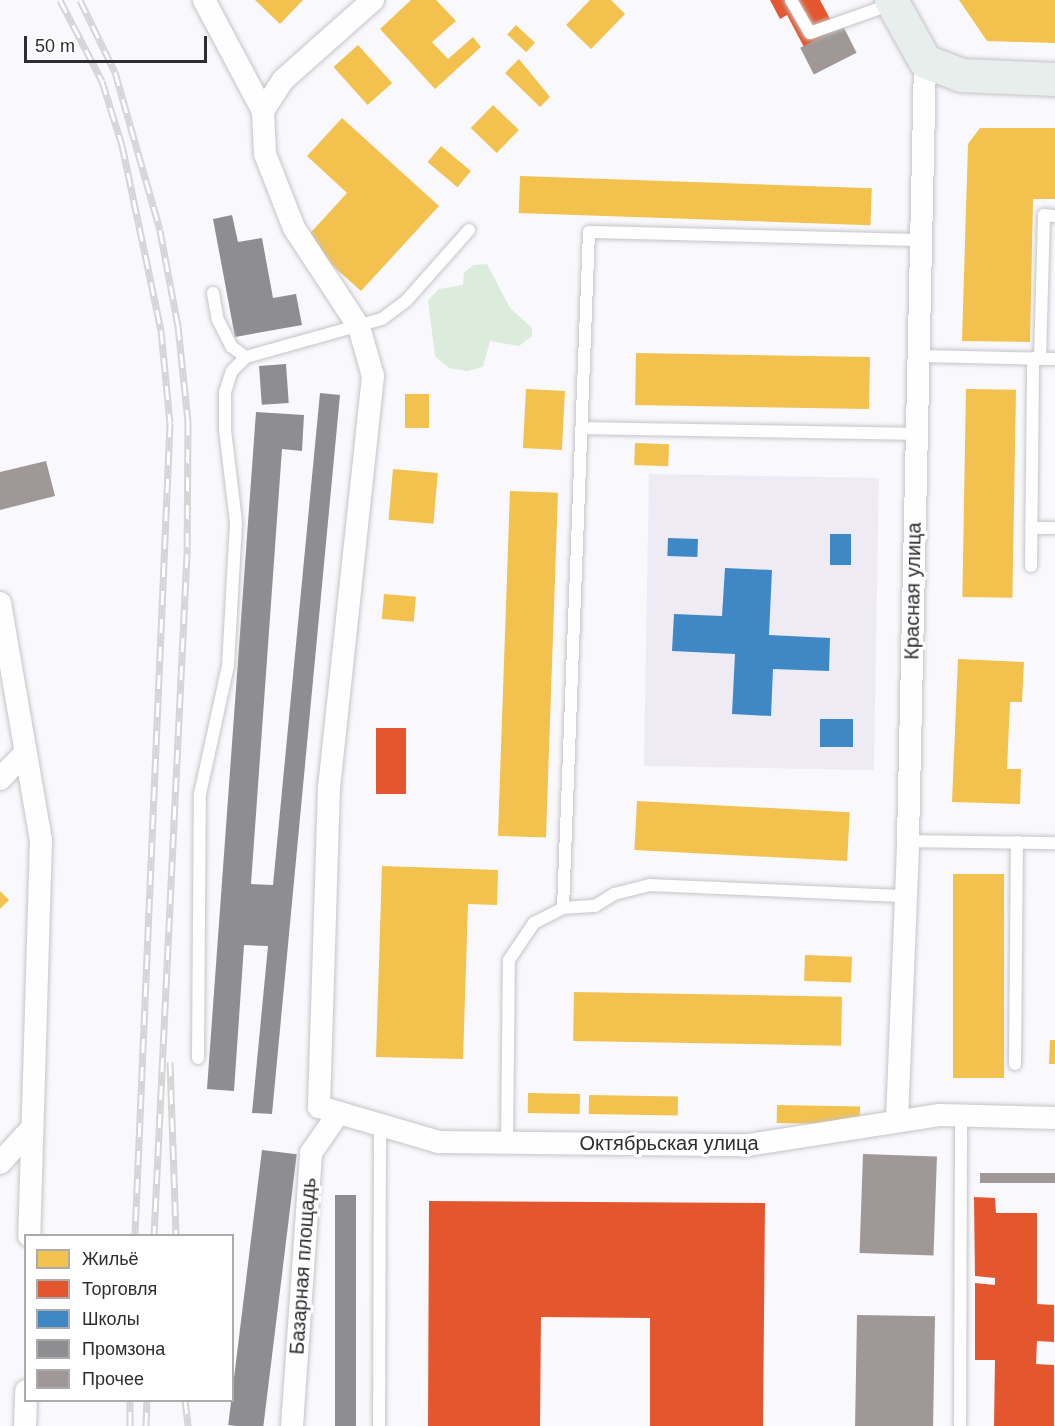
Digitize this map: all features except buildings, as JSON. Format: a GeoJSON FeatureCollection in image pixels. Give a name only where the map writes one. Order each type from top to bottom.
{"type":"FeatureCollection","features":[{"type":"Feature","properties":{"kind":"main road"},"geometry":{"type":"LineString","coordinates":[[892,2],[925,61],[961,75],[1055,79]]}},
{"type":"Feature","properties":{"kind":"street"},"geometry":{"type":"LineString","coordinates":[[204,0],[263,111],[265,153],[294,228],[359,327]]}},
{"type":"Feature","properties":{"kind":"street"},"geometry":{"type":"LineString","coordinates":[[263,111],[284,80],[373,0]]}},
{"type":"Feature","properties":{"kind":"street","name":"Красная улица"},"geometry":{"type":"LineString","coordinates":[[897,1120],[908,841],[925,61]]}},
{"type":"Feature","properties":{"kind":"street","name":"Октябрьская улица"},"geometry":{"type":"LineString","coordinates":[[359,327],[373,376],[328,787],[319,1107],[380,1127],[439,1142],[748,1145],[838,1133],[897,1120],[961,1114],[1055,1118]]}},
{"type":"Feature","properties":{"kind":"street"},"geometry":{"type":"LineString","coordinates":[[0,603],[41,840],[29,1234]]}},
{"type":"Feature","properties":{"kind":"street"},"geometry":{"type":"LineString","coordinates":[[0,779],[26,752]]}},
{"type":"Feature","properties":{"kind":"street","name":"Базарная площадь"},"geometry":{"type":"LineString","coordinates":[[292,1426],[311,1153],[338,1114]]}},
{"type":"Feature","properties":{"kind":"street"},"geometry":{"type":"LineString","coordinates":[[0,1162],[31,1129]]}},
{"type":"Feature","properties":{"kind":"street"},"geometry":{"type":"LineString","coordinates":[[25,1426],[26,1402]]}},
{"type":"Feature","properties":{"kind":"lane"},"geometry":{"type":"LineString","coordinates":[[791,0],[810,33],[892,2]]}},
{"type":"Feature","properties":{"kind":"lane"},"geometry":{"type":"LineString","coordinates":[[1031,566],[1044,215],[1055,216]]}},
{"type":"Feature","properties":{"kind":"lane"},"geometry":{"type":"LineString","coordinates":[[198,1058],[200,794],[228,666],[236,522],[225,430],[225,392],[232,371],[246,357],[382,319],[406,301],[469,230]]}},
{"type":"Feature","properties":{"kind":"lane"},"geometry":{"type":"LineString","coordinates":[[563,908],[584,428],[589,232],[921,240]]}},
{"type":"Feature","properties":{"kind":"lane"},"geometry":{"type":"LineString","coordinates":[[213,293],[218,320],[232,347],[246,357]]}},
{"type":"Feature","properties":{"kind":"lane"},"geometry":{"type":"LineString","coordinates":[[919,356],[1055,359]]}},
{"type":"Feature","properties":{"kind":"lane"},"geometry":{"type":"LineString","coordinates":[[584,428],[916,434]]}},
{"type":"Feature","properties":{"kind":"lane"},"geometry":{"type":"LineString","coordinates":[[1031,528],[1055,528]]}},
{"type":"Feature","properties":{"kind":"lane"},"geometry":{"type":"LineString","coordinates":[[908,841],[1055,843]]}},
{"type":"Feature","properties":{"kind":"lane"},"geometry":{"type":"LineString","coordinates":[[1015,1064],[1017,842]]}},
{"type":"Feature","properties":{"kind":"lane"},"geometry":{"type":"LineString","coordinates":[[507,1143],[509,960],[534,923],[563,908],[595,906],[614,894],[650,885],[906,896]]}},
{"type":"Feature","properties":{"kind":"lane"},"geometry":{"type":"LineString","coordinates":[[960,1426],[961,1114]]}},
{"type":"Feature","properties":{"kind":"lane"},"geometry":{"type":"LineString","coordinates":[[379,1426],[380,1127]]}},
{"type":"Feature","properties":{"kind":"shaded area"},"geometry":{"type":"Polygon","coordinates":[[[649,474],[879,478],[874,770],[644,766],[649,474]]]}},
{"type":"Feature","properties":{"kind":"green space"},"geometry":{"type":"Polygon","coordinates":[[[487,264],[510,308],[532,328],[532,336],[519,346],[490,341],[483,367],[467,371],[449,368],[435,356],[428,300],[439,289],[463,285],[464,273],[473,265],[487,264]]]}},
{"type":"Feature","properties":{"kind":"railway"},"geometry":{"type":"LineString","coordinates":[[60,0],[102,81],[122,145],[161,330],[170,423],[135,1234]]}},
{"type":"Feature","properties":{"kind":"railway"},"geometry":{"type":"LineString","coordinates":[[80,0],[115,72],[160,230],[178,326],[188,421],[187,554],[154,1234]]}},
{"type":"Feature","properties":{"kind":"railway"},"geometry":{"type":"LineString","coordinates":[[170,1062],[176,1234]]}},
{"type":"Feature","properties":{"kind":"railway"},"geometry":{"type":"LineString","coordinates":[[130,1402],[130,1426]]}},
{"type":"Feature","properties":{"kind":"railway"},"geometry":{"type":"LineString","coordinates":[[146,1426],[147,1402]]}},
{"type":"Feature","properties":{"kind":"railway"},"geometry":{"type":"LineString","coordinates":[[185,1402],[188,1426]]}}]}
